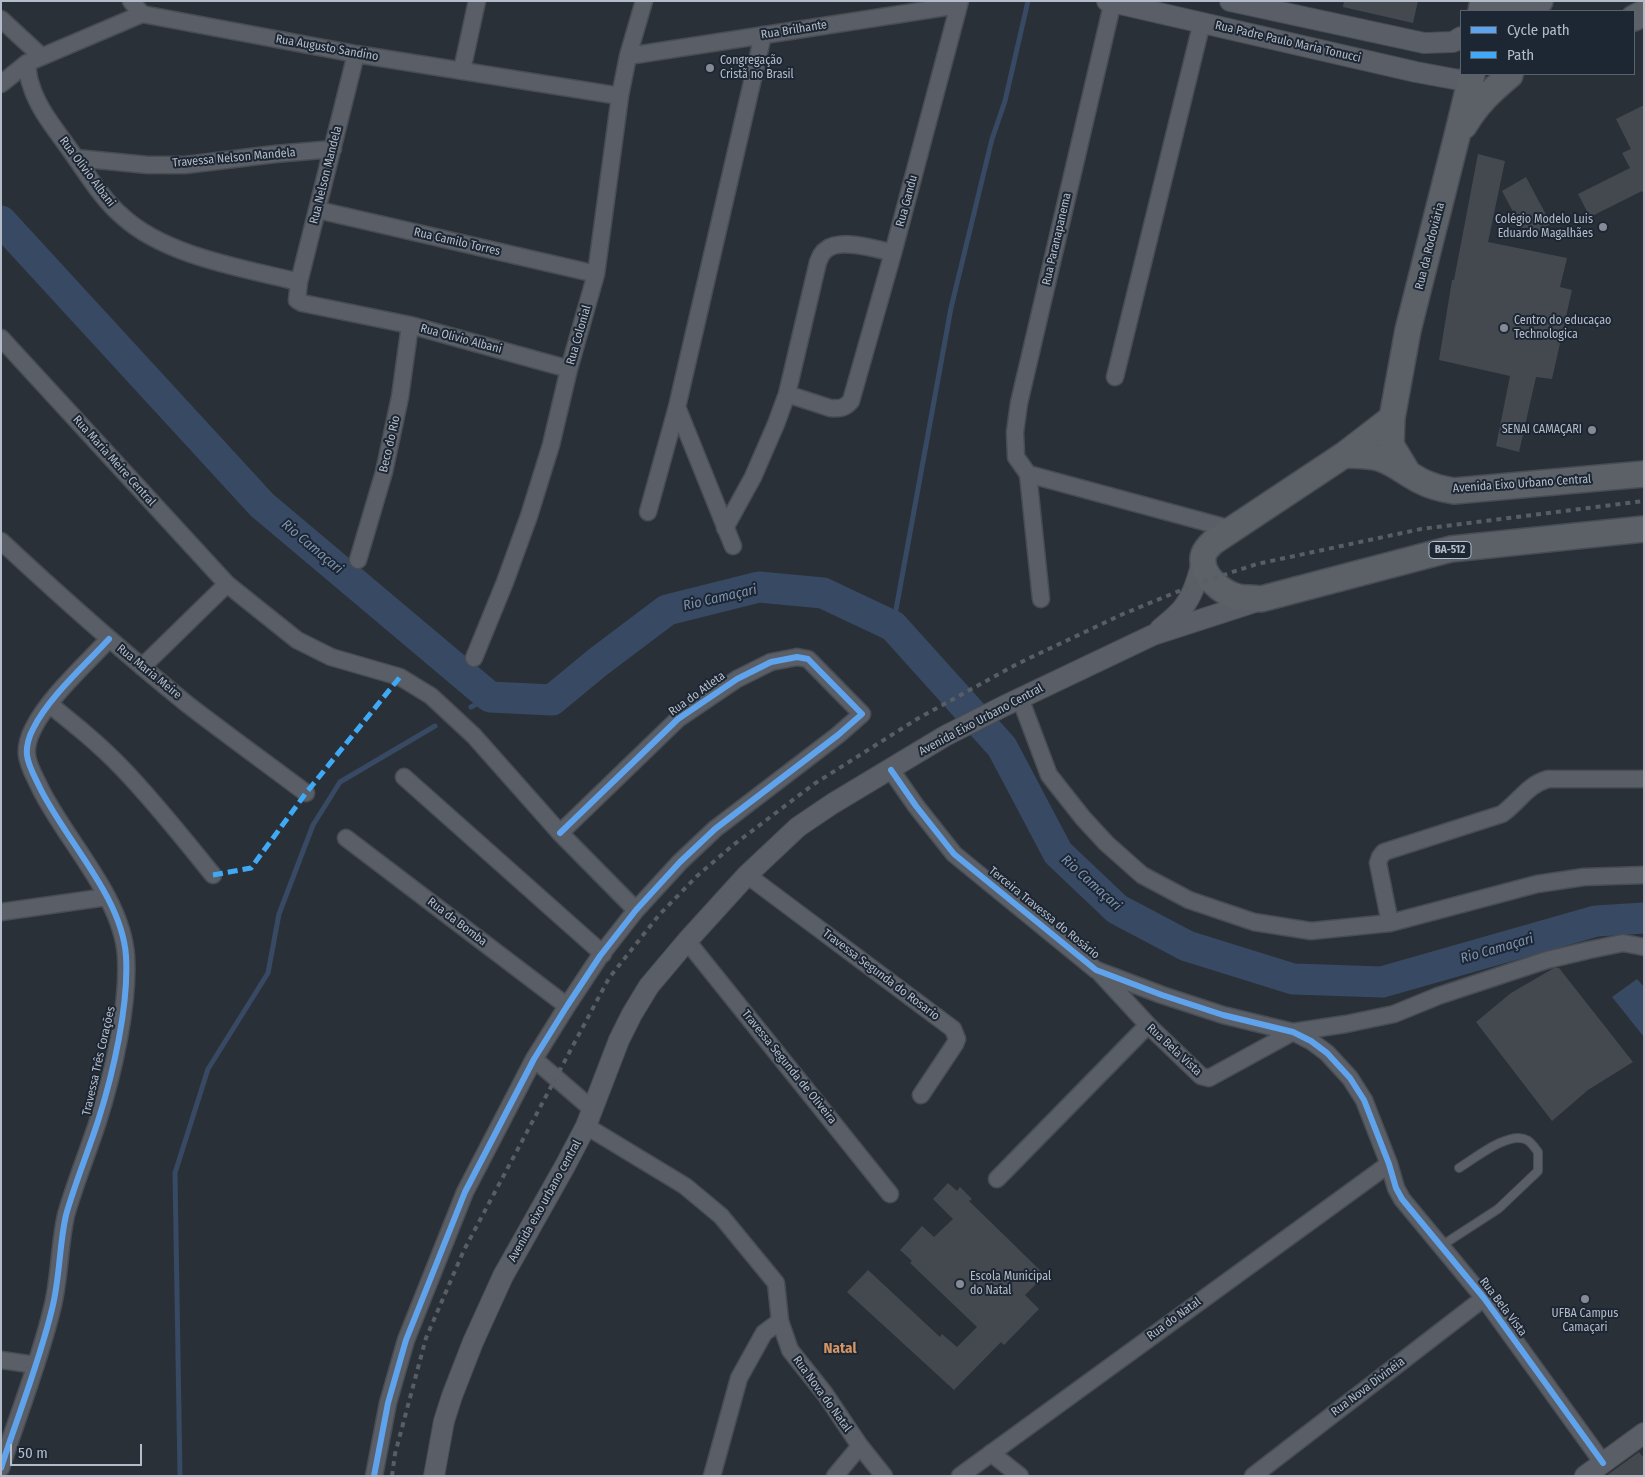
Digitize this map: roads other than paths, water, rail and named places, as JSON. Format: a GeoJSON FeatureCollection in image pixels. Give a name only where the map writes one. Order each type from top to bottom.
{"type":"FeatureCollection","features":[{"type":"Feature","properties":{"kind":"main road"},"geometry":{"type":"LineString","coordinates":[[1506,10],[1529,5]]}},
{"type":"Feature","properties":{"kind":"main road"},"geometry":{"type":"LineString","coordinates":[[1471,78],[1502,75]]}},
{"type":"Feature","properties":{"kind":"main road"},"geometry":{"type":"LineString","coordinates":[[1457,136],[1475,108],[1493,89],[1511,75]]}},
{"type":"Feature","properties":{"kind":"main road","name":"Rua da Rodoviária"},"geometry":{"type":"LineString","coordinates":[[1408,472],[1391,445],[1392,418],[1408,330],[1471,78]]}},
{"type":"Feature","properties":{"kind":"main road"},"geometry":{"type":"LineString","coordinates":[[1216,543],[1344,455],[1392,418]]}},
{"type":"Feature","properties":{"kind":"main road","name":"Avenida Eixo Urbano Central"},"geometry":{"type":"LineString","coordinates":[[1344,455],[1365,455],[1380,459],[1434,487],[1454,491],[1644,474]]}},
{"type":"Feature","properties":{"kind":"main road","name":"Avenida Eixo Urbano Central"},"geometry":{"type":"LineString","coordinates":[[1216,543],[1205,570],[1210,580],[1223,590],[1237,596],[1261,600],[1452,549],[1644,529]]}},
{"type":"Feature","properties":{"kind":"street"},"geometry":{"type":"LineString","coordinates":[[1,84],[34,60],[142,14],[131,1]]}},
{"type":"Feature","properties":{"kind":"street"},"geometry":{"type":"LineString","coordinates":[[462,70],[477,1]]}},
{"type":"Feature","properties":{"kind":"street","name":"Rua Colonial"},"geometry":{"type":"LineString","coordinates":[[474,658],[529,516],[551,445],[569,369],[596,274],[620,96],[628,56],[644,1]]}},
{"type":"Feature","properties":{"kind":"street"},"geometry":{"type":"LineString","coordinates":[[1230,1],[1424,43],[1453,42],[1460,38]]}},
{"type":"Feature","properties":{"kind":"street","name":"Rua Padre Paulo Maria Tonucci"},"geometry":{"type":"LineString","coordinates":[[1110,2],[1416,72],[1471,78]]}},
{"type":"Feature","properties":{"kind":"street","name":"Rua Paranapanema"},"geometry":{"type":"LineString","coordinates":[[1028,474],[1016,457],[1015,432],[1019,403],[1110,2]]}},
{"type":"Feature","properties":{"kind":"street","name":"Rua Brilhante"},"geometry":{"type":"LineString","coordinates":[[628,56],[960,3]]}},
{"type":"Feature","properties":{"kind":"street","name":"Rua Gandu"},"geometry":{"type":"LineString","coordinates":[[787,394],[838,409],[843,408],[851,400],[894,253],[960,3]]}},
{"type":"Feature","properties":{"kind":"street","name":"Rua Augusto Sandino"},"geometry":{"type":"LineString","coordinates":[[142,14],[356,54],[620,96]]}},
{"type":"Feature","properties":{"kind":"street"},"geometry":{"type":"LineString","coordinates":[[1,18],[34,60]]}},
{"type":"Feature","properties":{"kind":"street"},"geometry":{"type":"LineString","coordinates":[[1115,376],[1202,22]]}},
{"type":"Feature","properties":{"kind":"street"},"geometry":{"type":"LineString","coordinates":[[648,512],[677,407],[763,35]]}},
{"type":"Feature","properties":{"kind":"street","name":"Rua Nelson Mandela"},"geometry":{"type":"LineString","coordinates":[[298,289],[356,54]]}},
{"type":"Feature","properties":{"kind":"street","name":"Rua Olivio Albani"},"geometry":{"type":"LineString","coordinates":[[34,60],[31,86],[38,103],[105,198],[122,217],[145,233],[202,259],[298,289],[298,300],[302,303],[410,325],[569,369]]}},
{"type":"Feature","properties":{"kind":"street","name":"Travessa Nelson Mandela"},"geometry":{"type":"LineString","coordinates":[[76,158],[185,165],[333,149]]}},
{"type":"Feature","properties":{"kind":"street","name":"Rua Camilo Torres"},"geometry":{"type":"LineString","coordinates":[[318,210],[596,274]]}},
{"type":"Feature","properties":{"kind":"street"},"geometry":{"type":"LineString","coordinates":[[725,528],[753,477],[787,394],[818,262],[822,254],[827,248],[837,244],[848,244],[894,253]]}},
{"type":"Feature","properties":{"kind":"street","name":"Beco do Rio"},"geometry":{"type":"LineString","coordinates":[[358,560],[384,472],[400,397],[410,325]]}},
{"type":"Feature","properties":{"kind":"street","name":"Rua Maria Meire Central"},"geometry":{"type":"LineString","coordinates":[[1,338],[227,584],[298,640],[331,657],[400,677],[431,696],[474,736],[560,833]]}},
{"type":"Feature","properties":{"kind":"street"},"geometry":{"type":"LineString","coordinates":[[677,407],[733,546]]}},
{"type":"Feature","properties":{"kind":"street"},"geometry":{"type":"LineString","coordinates":[[1040,598],[1028,474],[1198,520],[1216,543]]}},
{"type":"Feature","properties":{"kind":"street"},"geometry":{"type":"LineString","coordinates":[[1198,520],[1216,543]]}},
{"type":"Feature","properties":{"kind":"street","name":"Rua Maria Meire"},"geometry":{"type":"LineString","coordinates":[[1,541],[108,639],[189,705],[306,793]]}},
{"type":"Feature","properties":{"kind":"street","name":"Avenida Eixo Urbano Central"},"geometry":{"type":"LineString","coordinates":[[1153,635],[1181,610],[1190,597],[1216,543]]}},
{"type":"Feature","properties":{"kind":"street"},"geometry":{"type":"LineString","coordinates":[[142,667],[227,584]]}},
{"type":"Feature","properties":{"kind":"street","name":"Avenida Eixo Urbano Central"},"geometry":{"type":"LineString","coordinates":[[687,941],[747,874],[798,827],[832,804],[945,736],[1153,635],[1261,600]]}},
{"type":"Feature","properties":{"kind":"street","name":"Travessa Três Corações"},"geometry":{"type":"LineString","coordinates":[[2,1463],[36,1365],[53,1308],[66,1217],[98,1119],[115,1054],[125,999],[126,955],[119,927],[107,897],[47,802],[27,756],[32,730],[49,704],[108,639]]}},
{"type":"Feature","properties":{"kind":"street","name":"Rua do Atleta"},"geometry":{"type":"LineString","coordinates":[[560,833],[678,719],[737,679],[771,662],[796,657],[808,659],[862,714],[716,829],[680,862],[636,910]]}},
{"type":"Feature","properties":{"kind":"street"},"geometry":{"type":"LineString","coordinates":[[1012,702],[1049,776],[1106,843],[1142,875],[1188,900],[1254,922],[1311,931],[1390,923],[1536,884],[1584,876],[1644,874]]}},
{"type":"Feature","properties":{"kind":"street"},"geometry":{"type":"LineString","coordinates":[[49,704],[98,744],[121,766],[150,797],[213,875]]}},
{"type":"Feature","properties":{"kind":"street","name":"Terceira Travessa do Rosário"},"geometry":{"type":"LineString","coordinates":[[891,770],[916,806],[954,854],[1096,970],[1162,995],[1223,1015],[1293,1032],[1311,1040],[1327,1052],[1350,1078],[1364,1100],[1389,1164]]}},
{"type":"Feature","properties":{"kind":"street"},"geometry":{"type":"LineString","coordinates":[[404,777],[603,954]]}},
{"type":"Feature","properties":{"kind":"street"},"geometry":{"type":"LineString","coordinates":[[1390,923],[1378,862],[1384,852],[1502,814],[1540,781],[1548,779],[1644,779]]}},
{"type":"Feature","properties":{"kind":"street"},"geometry":{"type":"LineString","coordinates":[[374,1476],[388,1403],[406,1340],[465,1192],[534,1059],[567,1006],[636,910],[560,833]]}},
{"type":"Feature","properties":{"kind":"street","name":"Rua da Bomba"},"geometry":{"type":"LineString","coordinates":[[346,838],[567,1006]]}},
{"type":"Feature","properties":{"kind":"street","name":"Travessa Segunda do Rosario"},"geometry":{"type":"LineString","coordinates":[[747,874],[953,1029],[957,1039],[955,1044],[921,1095]]}},
{"type":"Feature","properties":{"kind":"street"},"geometry":{"type":"LineString","coordinates":[[1,912],[107,897]]}},
{"type":"Feature","properties":{"kind":"street","name":"Avenida eixo urbano central"},"geometry":{"type":"LineString","coordinates":[[434,1476],[444,1421],[452,1396],[473,1342],[503,1276],[565,1166],[589,1117],[632,1014],[649,986],[687,941]]}},
{"type":"Feature","properties":{"kind":"street","name":"Travessa Segunda de Oliveira"},"geometry":{"type":"LineString","coordinates":[[687,941],[890,1194]]}},
{"type":"Feature","properties":{"kind":"street"},"geometry":{"type":"LineString","coordinates":[[1293,1032],[1394,1014],[1438,996],[1547,960],[1588,950],[1623,943],[1644,947]]}},
{"type":"Feature","properties":{"kind":"street","name":"Rua Bela Vista"},"geometry":{"type":"LineString","coordinates":[[1096,970],[1148,1025],[1205,1078],[1210,1078],[1293,1032]]}},
{"type":"Feature","properties":{"kind":"street"},"geometry":{"type":"LineString","coordinates":[[996,1179],[1148,1025]]}},
{"type":"Feature","properties":{"kind":"street","name":"Rua Nova do Natal"},"geometry":{"type":"LineString","coordinates":[[534,1059],[589,1117],[685,1186],[721,1216],[776,1284],[780,1321],[790,1350],[825,1394],[860,1446],[884,1476]]}},
{"type":"Feature","properties":{"kind":"street","name":"Rua Bela Vista"},"geometry":{"type":"LineString","coordinates":[[1389,1164],[1396,1188],[1402,1199],[1484,1298],[1603,1464]]}},
{"type":"Feature","properties":{"kind":"street","name":"Rua do Natal"},"geometry":{"type":"LineString","coordinates":[[960,1476],[1389,1164]]}},
{"type":"Feature","properties":{"kind":"street","name":"Rua Nova Divinéia"},"geometry":{"type":"LineString","coordinates":[[1253,1476],[1484,1298]]}},
{"type":"Feature","properties":{"kind":"street"},"geometry":{"type":"LineString","coordinates":[[712,1476],[738,1378],[764,1333],[780,1321]]}},
{"type":"Feature","properties":{"kind":"street"},"geometry":{"type":"LineString","coordinates":[[1,1360],[36,1365]]}},
{"type":"Feature","properties":{"kind":"street"},"geometry":{"type":"LineString","coordinates":[[1585,1476],[1644,1433]]}},
{"type":"Feature","properties":{"kind":"street"},"geometry":{"type":"LineString","coordinates":[[835,1476],[860,1446]]}},
{"type":"Feature","properties":{"kind":"street"},"geometry":{"type":"LineString","coordinates":[[991,1453],[1020,1476]]}},
{"type":"Feature","properties":{"kind":"lane"},"geometry":{"type":"LineString","coordinates":[[1441,1246],[1498,1209],[1538,1171],[1538,1152],[1528,1140],[1517,1137],[1502,1141],[1458,1168]]}},
{"type":"Feature","properties":{"kind":"water"},"geometry":{"type":"Polygon","coordinates":[[[1637,979],[1644,987],[1644,1037],[1612,997],[1637,979]]]}},
{"type":"Feature","properties":{"kind":"waterway"},"geometry":{"type":"LineString","coordinates":[[893,626],[951,308],[992,139],[1005,101],[1028,1]]}},
{"type":"Feature","properties":{"kind":"waterway","name":"Rio Camaçari"},"geometry":{"type":"LineString","coordinates":[[1,221],[262,505],[490,697],[552,700],[598,662],[667,610],[759,587],[823,593],[893,626],[1002,747],[1058,853],[1117,909],[1187,946],[1293,979],[1382,982],[1596,921],[1644,918]]}},
{"type":"Feature","properties":{"kind":"waterway"},"geometry":{"type":"LineString","coordinates":[[471,707],[490,697]]}},
{"type":"Feature","properties":{"kind":"waterway"},"geometry":{"type":"LineString","coordinates":[[180,1476],[175,1173],[208,1069],[268,973],[279,914],[313,825],[340,782],[435,726]]}},
{"type":"Feature","properties":{"kind":"railway"},"geometry":{"type":"LineString","coordinates":[[392,1476],[395,1454],[426,1338],[464,1250],[609,978],[659,915],[697,876],[732,846],[814,784],[917,719],[1017,664],[1123,614],[1196,584],[1257,564],[1421,529],[1644,501]]}},
{"type":"Feature","properties":{"kind":"place","name":"Congregação Cristã no Brasil"},"geometry":{"type":"Point","coordinates":[710,68]}},
{"type":"Feature","properties":{"kind":"place","name":"Colégio Modelo Luis Eduardo Magalhães"},"geometry":{"type":"Point","coordinates":[1603,227]}},
{"type":"Feature","properties":{"kind":"place","name":"Centro do educaçao Technologica"},"geometry":{"type":"Point","coordinates":[1504,328]}},
{"type":"Feature","properties":{"kind":"place","name":"SENAI CAMAÇARI"},"geometry":{"type":"Point","coordinates":[1592,430]}},
{"type":"Feature","properties":{"kind":"place","name":"Escola Municipal do Natal"},"geometry":{"type":"Point","coordinates":[960,1284]}},
{"type":"Feature","properties":{"kind":"place","name":"UFBA Campus Camaçari"},"geometry":{"type":"Point","coordinates":[1585,1299]}},
{"type":"Feature","properties":{"kind":"district","name":"Natal"},"geometry":{"type":"Point","coordinates":[840,1349]}}]}
